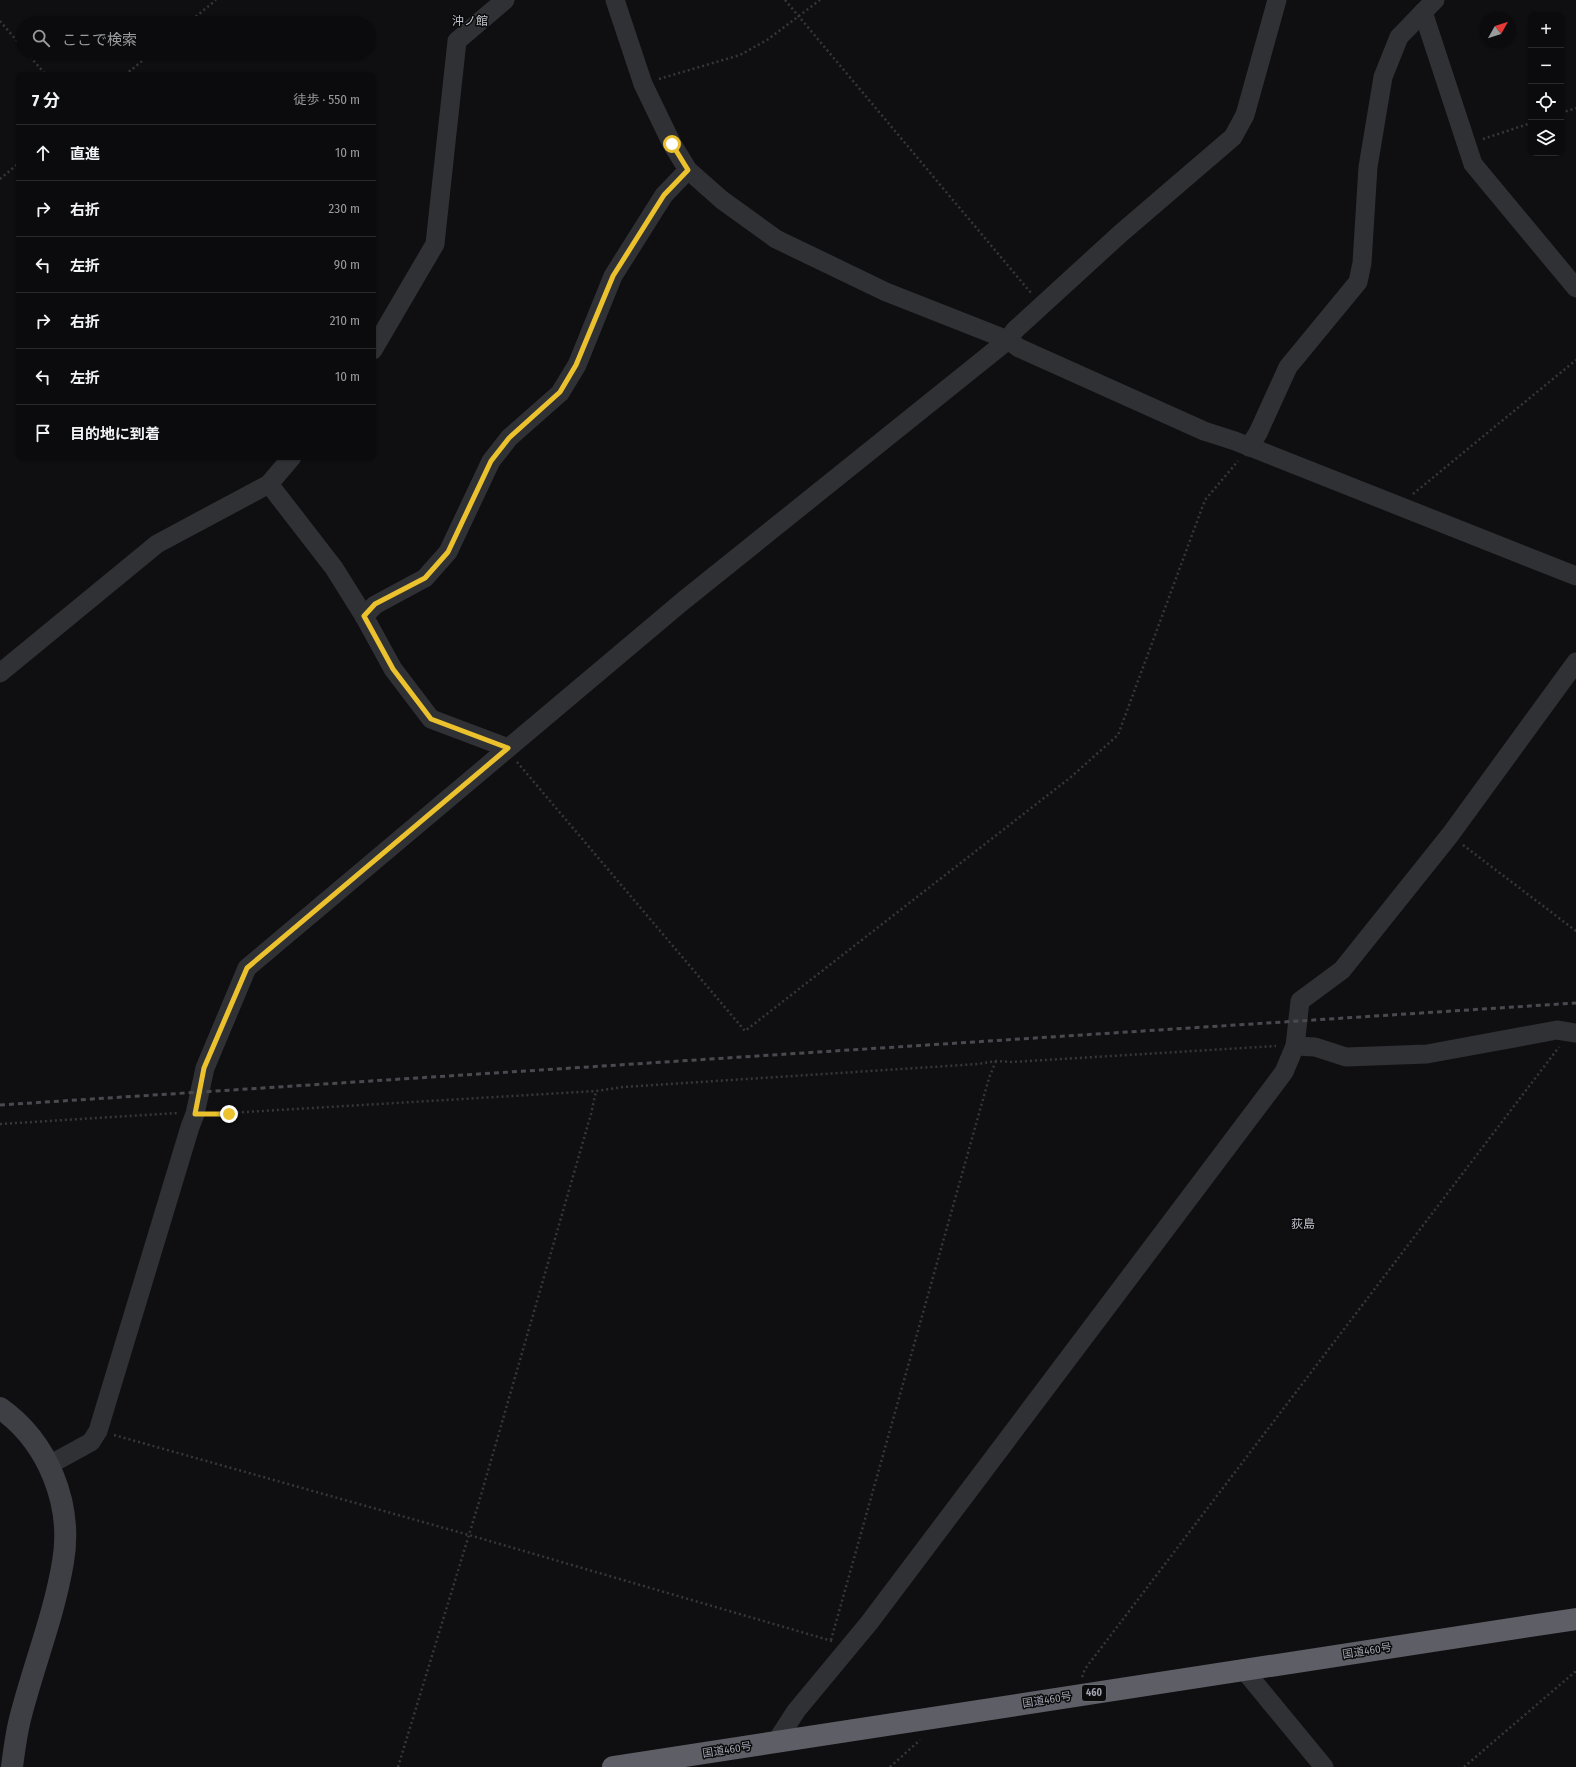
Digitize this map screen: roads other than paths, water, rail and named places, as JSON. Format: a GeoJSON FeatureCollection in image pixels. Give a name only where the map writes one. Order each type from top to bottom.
{"type":"FeatureCollection","features":[{"type":"Feature","properties":{"kind":"highway","name":"国道460号"},"geometry":{"type":"LineString","coordinates":[[613,1767],[1576,1619]]}},
{"type":"Feature","properties":{"kind":"street"},"geometry":{"type":"LineString","coordinates":[[376,345],[435,244],[457,41],[505,0]]}},
{"type":"Feature","properties":{"kind":"street"},"geometry":{"type":"LineString","coordinates":[[615,0],[643,84],[672,144],[688,170],[722,200],[776,239],[886,292],[1008,340],[1019,348],[1204,431],[1235,441],[1576,576]]}},
{"type":"Feature","properties":{"kind":"street"},"geometry":{"type":"LineString","coordinates":[[49,1465],[91,1442],[98,1431],[195,1114],[204,1068],[247,968],[690,596],[1008,340],[1015,330],[1120,234],[1233,137],[1245,115],[1277,0]]}},
{"type":"Feature","properties":{"kind":"street"},"geometry":{"type":"LineString","coordinates":[[1429,6],[1464,139],[1473,164],[1576,288]]}},
{"type":"Feature","properties":{"kind":"street"},"geometry":{"type":"LineString","coordinates":[[1249,447],[1258,433],[1288,367],[1358,282],[1362,263],[1368,167],[1383,77],[1399,37],[1429,6]]}},
{"type":"Feature","properties":{"kind":"street"},"geometry":{"type":"LineString","coordinates":[[364,616],[375,604],[425,578],[448,552],[491,461],[509,438],[560,392],[576,365],[613,276],[664,195],[688,170]]}},
{"type":"Feature","properties":{"kind":"street"},"geometry":{"type":"LineString","coordinates":[[0,673],[157,544],[269,484],[289,460]]}},
{"type":"Feature","properties":{"kind":"street"},"geometry":{"type":"LineString","coordinates":[[269,484],[334,568],[364,616],[393,669],[431,719],[508,748]]}},
{"type":"Feature","properties":{"kind":"street"},"geometry":{"type":"LineString","coordinates":[[776,1742],[796,1711],[850,1646],[1284,1072],[1295,1046],[1300,1001],[1342,970],[1450,834],[1576,662]]}},
{"type":"Feature","properties":{"kind":"street"},"geometry":{"type":"LineString","coordinates":[[1295,1046],[1314,1047],[1346,1057],[1427,1054],[1557,1030],[1572,1033]]}},
{"type":"Feature","properties":{"kind":"street"},"geometry":{"type":"LineString","coordinates":[[0,1408],[23,1428],[37,1444],[49,1465],[62,1506],[65,1543],[57,1591],[19,1720],[12,1767]]}},
{"type":"Feature","properties":{"kind":"street"},"geometry":{"type":"LineString","coordinates":[[1244,1670],[1324,1767]]}},
{"type":"Feature","properties":{"kind":"railway"},"geometry":{"type":"LineString","coordinates":[[0,1105],[1576,1003]]}},
{"type":"Feature","properties":{"kind":"district","name":"沖ノ館"},"geometry":{"type":"Point","coordinates":[470,21]}},
{"type":"Feature","properties":{"kind":"district","name":"荻島"},"geometry":{"type":"Point","coordinates":[1303,1224]}}]}
